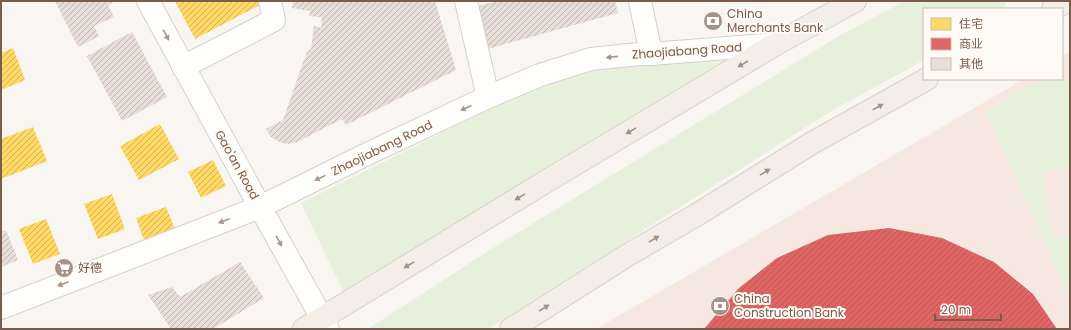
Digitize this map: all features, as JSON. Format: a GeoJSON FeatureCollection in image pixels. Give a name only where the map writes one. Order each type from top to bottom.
{"type":"FeatureCollection","features":[{"type":"Feature","properties":{"kind":"main road"},"geometry":{"type":"LineString","coordinates":[[1055,8],[1068,1]]}},
{"type":"Feature","properties":{"kind":"main road","name":"Zhaojiabang Road"},"geometry":{"type":"LineString","coordinates":[[318,325],[550,179],[843,4]]}},
{"type":"Feature","properties":{"kind":"main road"},"geometry":{"type":"LineString","coordinates":[[511,329],[626,256],[698,214],[812,143],[925,80]]}},
{"type":"Feature","properties":{"kind":"street","name":"Gao'an Road"},"geometry":{"type":"LineString","coordinates":[[148,1],[260,207],[318,325]]}},
{"type":"Feature","properties":{"kind":"street"},"geometry":{"type":"LineString","coordinates":[[183,67],[274,20],[270,1]]}},
{"type":"Feature","properties":{"kind":"street"},"geometry":{"type":"LineString","coordinates":[[466,1],[488,97]]}},
{"type":"Feature","properties":{"kind":"street"},"geometry":{"type":"LineString","coordinates":[[640,1],[651,54]]}},
{"type":"Feature","properties":{"kind":"street","name":"Zhaojiabang Road"},"geometry":{"type":"LineString","coordinates":[[1,308],[260,207],[488,97],[540,75],[591,59],[776,44]]}},
{"type":"Feature","properties":{"kind":"shaded area"},"geometry":{"type":"Polygon","coordinates":[[[1070,52],[1070,329],[596,329],[1022,80],[1063,80],[1063,56],[1070,52]]]}},
{"type":"Feature","properties":{"kind":"green space"},"geometry":{"type":"Polygon","coordinates":[[[905,1],[1008,1],[1003,8],[923,8],[923,61],[828,113],[488,329],[368,329],[493,248],[839,36],[905,1]]]}},
{"type":"Feature","properties":{"kind":"green space"},"geometry":{"type":"Polygon","coordinates":[[[730,60],[343,291],[301,203],[504,102],[560,80],[612,67],[730,60]]]}},
{"type":"Feature","properties":{"kind":"green space"},"geometry":{"type":"Polygon","coordinates":[[[1048,80],[1070,81],[1070,169],[1043,171],[1052,238],[1070,236],[1070,300],[986,111],[1028,86],[1048,80]]]}},
{"type":"Feature","properties":{"kind":"building: 住宅"},"geometry":{"type":"Polygon","coordinates":[[[175,1],[258,1],[260,5],[195,39],[175,1]]]}},
{"type":"Feature","properties":{"kind":"building: 住宅"},"geometry":{"type":"Polygon","coordinates":[[[13,48],[25,80],[1,90],[1,53],[13,48]]]}},
{"type":"Feature","properties":{"kind":"building: 住宅"},"geometry":{"type":"Polygon","coordinates":[[[160,124],[179,159],[139,180],[120,146],[160,124]]]}},
{"type":"Feature","properties":{"kind":"building: 住宅"},"geometry":{"type":"Polygon","coordinates":[[[33,127],[47,161],[1,179],[1,139],[33,127]]]}},
{"type":"Feature","properties":{"kind":"building: 住宅"},"geometry":{"type":"Polygon","coordinates":[[[213,160],[226,186],[201,198],[188,172],[213,160]]]}},
{"type":"Feature","properties":{"kind":"building: 住宅"},"geometry":{"type":"Polygon","coordinates":[[[112,194],[125,229],[98,239],[84,204],[112,194]]]}},
{"type":"Feature","properties":{"kind":"building: 住宅"},"geometry":{"type":"Polygon","coordinates":[[[166,207],[175,229],[144,240],[136,218],[166,207]]]}},
{"type":"Feature","properties":{"kind":"building: 住宅"},"geometry":{"type":"Polygon","coordinates":[[[46,219],[60,254],[33,264],[19,229],[46,219]]]}},
{"type":"Feature","properties":{"kind":"building: 商业"},"geometry":{"type":"Polygon","coordinates":[[[889,228],[942,238],[994,262],[1033,294],[1057,329],[704,329],[739,288],[777,258],[828,235],[889,228]]]}},
{"type":"Feature","properties":{"kind":"building: 其他"},"geometry":{"type":"Polygon","coordinates":[[[55,1],[115,1],[108,5],[114,17],[94,26],[99,36],[78,47],[55,1]]]}},
{"type":"Feature","properties":{"kind":"building: 其他"},"geometry":{"type":"Polygon","coordinates":[[[293,1],[435,1],[456,70],[346,125],[342,119],[297,142],[288,144],[279,142],[271,137],[266,129],[283,120],[306,54],[311,49],[314,26],[321,28],[322,17],[309,16],[310,11],[292,8],[293,1]]]}},
{"type":"Feature","properties":{"kind":"building: 其他"},"geometry":{"type":"Polygon","coordinates":[[[496,1],[615,1],[618,13],[484,50],[475,7],[496,1]]]}},
{"type":"Feature","properties":{"kind":"building: 其他"},"geometry":{"type":"Polygon","coordinates":[[[132,32],[167,97],[122,121],[87,56],[132,32]]]}},
{"type":"Feature","properties":{"kind":"building: 其他"},"geometry":{"type":"Polygon","coordinates":[[[6,230],[18,260],[1,267],[1,232],[6,230]]]}},
{"type":"Feature","properties":{"kind":"building: 其他"},"geometry":{"type":"Polygon","coordinates":[[[240,262],[264,298],[213,329],[171,329],[148,295],[172,287],[180,297],[240,262]]]}},
{"type":"Feature","properties":{"kind":"place","name":"China Merchants Bank"},"geometry":{"type":"Point","coordinates":[713,21]}},
{"type":"Feature","properties":{"kind":"place","name":"好德"},"geometry":{"type":"Point","coordinates":[64,268]}},
{"type":"Feature","properties":{"kind":"place","name":"China Construction Bank"},"geometry":{"type":"Point","coordinates":[720,306]}}]}
